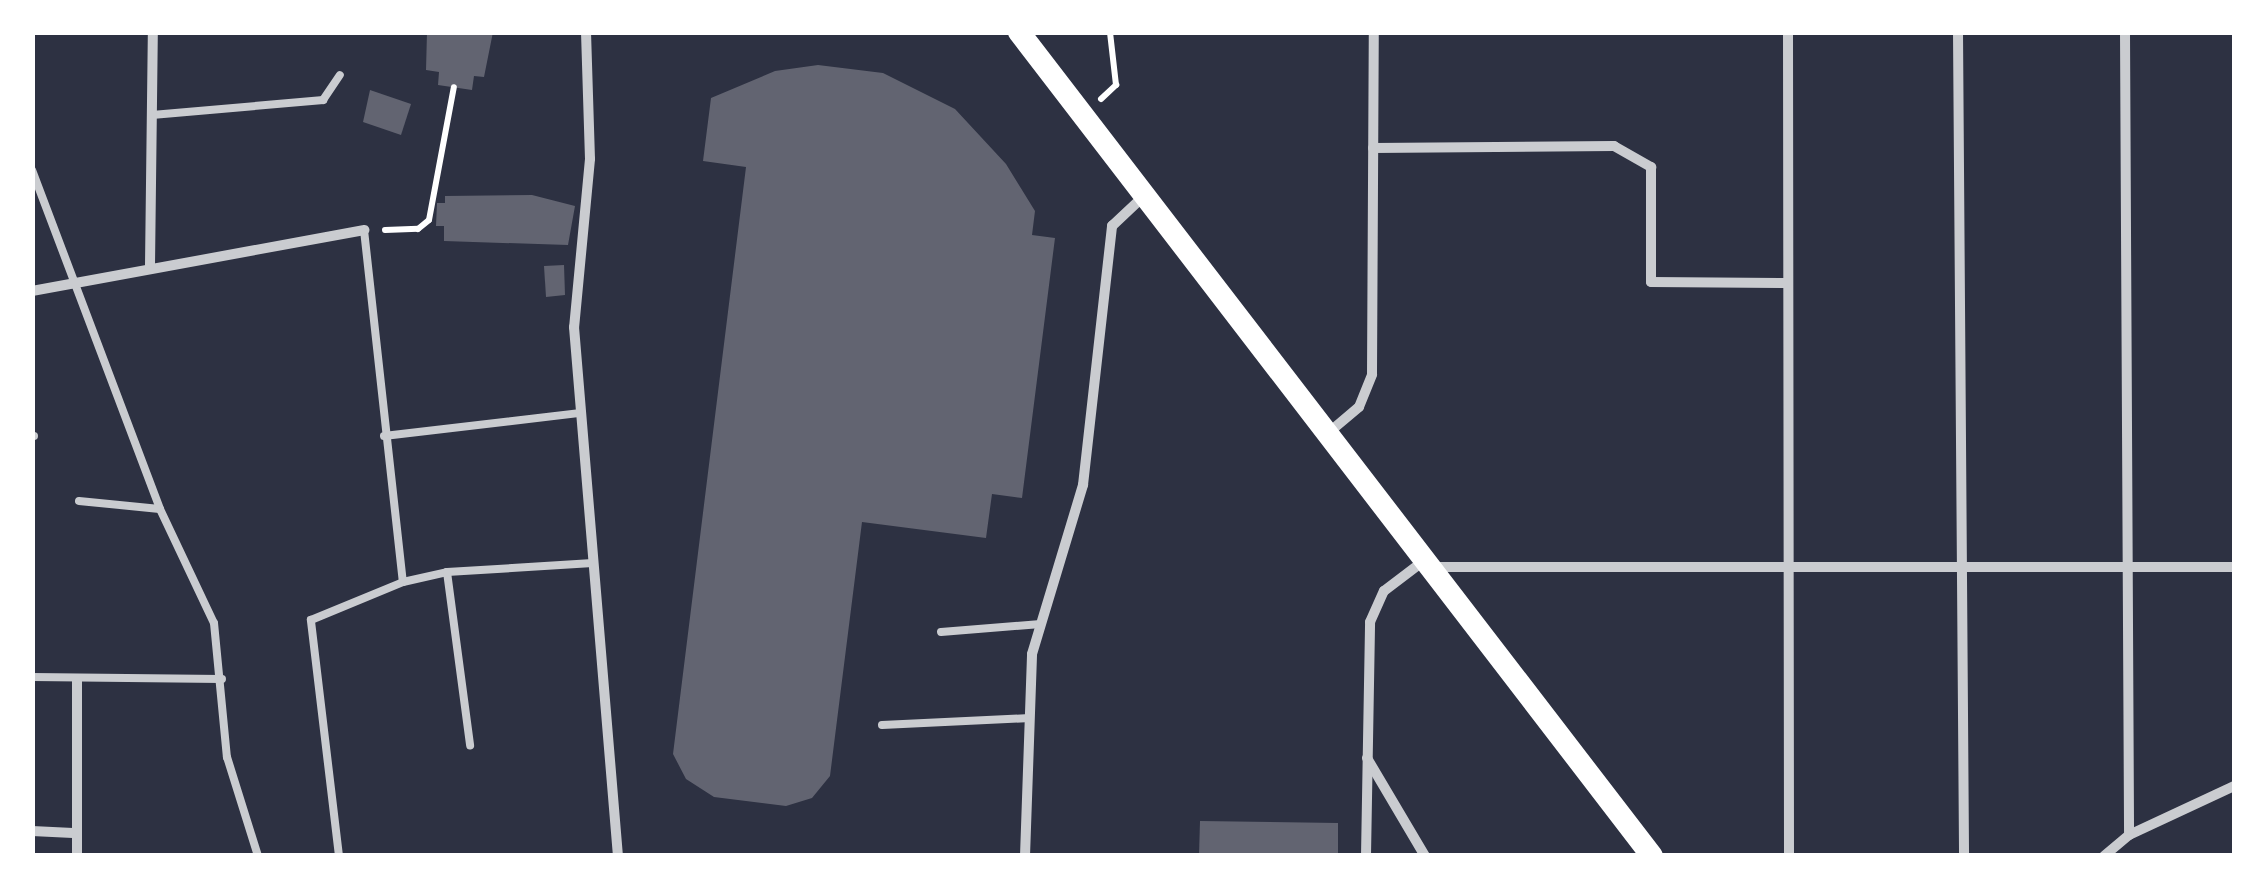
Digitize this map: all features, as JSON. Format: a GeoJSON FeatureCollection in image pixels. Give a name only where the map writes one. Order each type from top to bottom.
{"type":"FeatureCollection","features":[{"type":"Feature","properties":{"kind":"main road"},"geometry":{"type":"LineString","coordinates":[[1019,32],[1652,856]]}},
{"type":"Feature","properties":{"kind":"street"},"geometry":{"type":"LineString","coordinates":[[150,264],[153,32]]}},
{"type":"Feature","properties":{"kind":"street"},"geometry":{"type":"LineString","coordinates":[[586,32],[590,158],[574,328],[618,856]]}},
{"type":"Feature","properties":{"kind":"street"},"geometry":{"type":"LineString","coordinates":[[1327,434],[1360,407],[1372,374],[1374,32]]}},
{"type":"Feature","properties":{"kind":"street"},"geometry":{"type":"LineString","coordinates":[[1788,32],[1789,856]]}},
{"type":"Feature","properties":{"kind":"street"},"geometry":{"type":"LineString","coordinates":[[1958,32],[1964,856]]}},
{"type":"Feature","properties":{"kind":"street"},"geometry":{"type":"LineString","coordinates":[[2125,32],[2129,835]]}},
{"type":"Feature","properties":{"kind":"street"},"geometry":{"type":"LineString","coordinates":[[1373,148],[1614,146],[1650,168],[1650,282],[1788,283]]}},
{"type":"Feature","properties":{"kind":"street"},"geometry":{"type":"LineString","coordinates":[[1025,856],[1032,654],[1082,485],[1112,226],[1145,195]]}},
{"type":"Feature","properties":{"kind":"street"},"geometry":{"type":"LineString","coordinates":[[32,291],[150,264],[364,230]]}},
{"type":"Feature","properties":{"kind":"street"},"geometry":{"type":"LineString","coordinates":[[1366,856],[1366,757],[1374,606],[1424,564],[2234,567]]}},
{"type":"Feature","properties":{"kind":"street"},"geometry":{"type":"LineString","coordinates":[[77,856],[73,832],[78,681]]}},
{"type":"Feature","properties":{"kind":"street"},"geometry":{"type":"LineString","coordinates":[[1366,757],[1426,856]]}},
{"type":"Feature","properties":{"kind":"street"},"geometry":{"type":"LineString","coordinates":[[2104,856],[2129,835],[2234,786]]}},
{"type":"Feature","properties":{"kind":"street"},"geometry":{"type":"LineString","coordinates":[[32,831],[73,832]]}},
{"type":"Feature","properties":{"kind":"lane"},"geometry":{"type":"LineString","coordinates":[[152,116],[323,100],[340,75]]}},
{"type":"Feature","properties":{"kind":"lane"},"geometry":{"type":"LineString","coordinates":[[32,170],[71,282],[160,509],[214,623],[227,757],[258,856]]}},
{"type":"Feature","properties":{"kind":"lane"},"geometry":{"type":"LineString","coordinates":[[364,230],[403,582]]}},
{"type":"Feature","properties":{"kind":"lane"},"geometry":{"type":"LineString","coordinates":[[384,436],[581,413]]}},
{"type":"Feature","properties":{"kind":"lane"},"geometry":{"type":"LineString","coordinates":[[79,501],[160,509]]}},
{"type":"Feature","properties":{"kind":"lane"},"geometry":{"type":"LineString","coordinates":[[339,856],[311,620],[403,582],[447,572],[592,563]]}},
{"type":"Feature","properties":{"kind":"lane"},"geometry":{"type":"LineString","coordinates":[[447,572],[470,746]]}},
{"type":"Feature","properties":{"kind":"lane"},"geometry":{"type":"LineString","coordinates":[[940,632],[1041,624]]}},
{"type":"Feature","properties":{"kind":"lane"},"geometry":{"type":"LineString","coordinates":[[32,678],[222,679]]}},
{"type":"Feature","properties":{"kind":"lane"},"geometry":{"type":"LineString","coordinates":[[882,725],[1030,718]]}},
{"type":"Feature","properties":{"kind":"path"},"geometry":{"type":"LineString","coordinates":[[1083,116],[1116,85],[1110,32]]}},
{"type":"Feature","properties":{"kind":"path"},"geometry":{"type":"LineString","coordinates":[[364,230],[418,230],[429,220],[454,87]]}},
{"type":"Feature","properties":{"kind":"building"},"geometry":{"type":"Polygon","coordinates":[[[427,32],[493,32],[484,77],[474,76],[472,90],[438,85],[439,72],[426,70],[427,32]]]}},
{"type":"Feature","properties":{"kind":"building"},"geometry":{"type":"Polygon","coordinates":[[[818,65],[883,73],[955,109],[1006,164],[1035,211],[1032,235],[1055,238],[1022,498],[992,494],[986,538],[862,522],[830,776],[812,798],[786,806],[714,797],[686,779],[673,754],[746,167],[703,161],[711,98],[775,71],[818,65]]]}},
{"type":"Feature","properties":{"kind":"building"},"geometry":{"type":"Polygon","coordinates":[[[370,90],[411,104],[401,135],[363,122],[370,90]]]}},
{"type":"Feature","properties":{"kind":"building"},"geometry":{"type":"Polygon","coordinates":[[[532,195],[575,206],[568,245],[444,241],[444,226],[436,226],[437,203],[445,203],[445,196],[532,195]]]}},
{"type":"Feature","properties":{"kind":"building"},"geometry":{"type":"Polygon","coordinates":[[[564,265],[565,295],[546,297],[544,266],[564,265]]]}},
{"type":"Feature","properties":{"kind":"building"},"geometry":{"type":"Polygon","coordinates":[[[1200,821],[1338,823],[1338,856],[1199,856],[1200,821]]]}}]}
